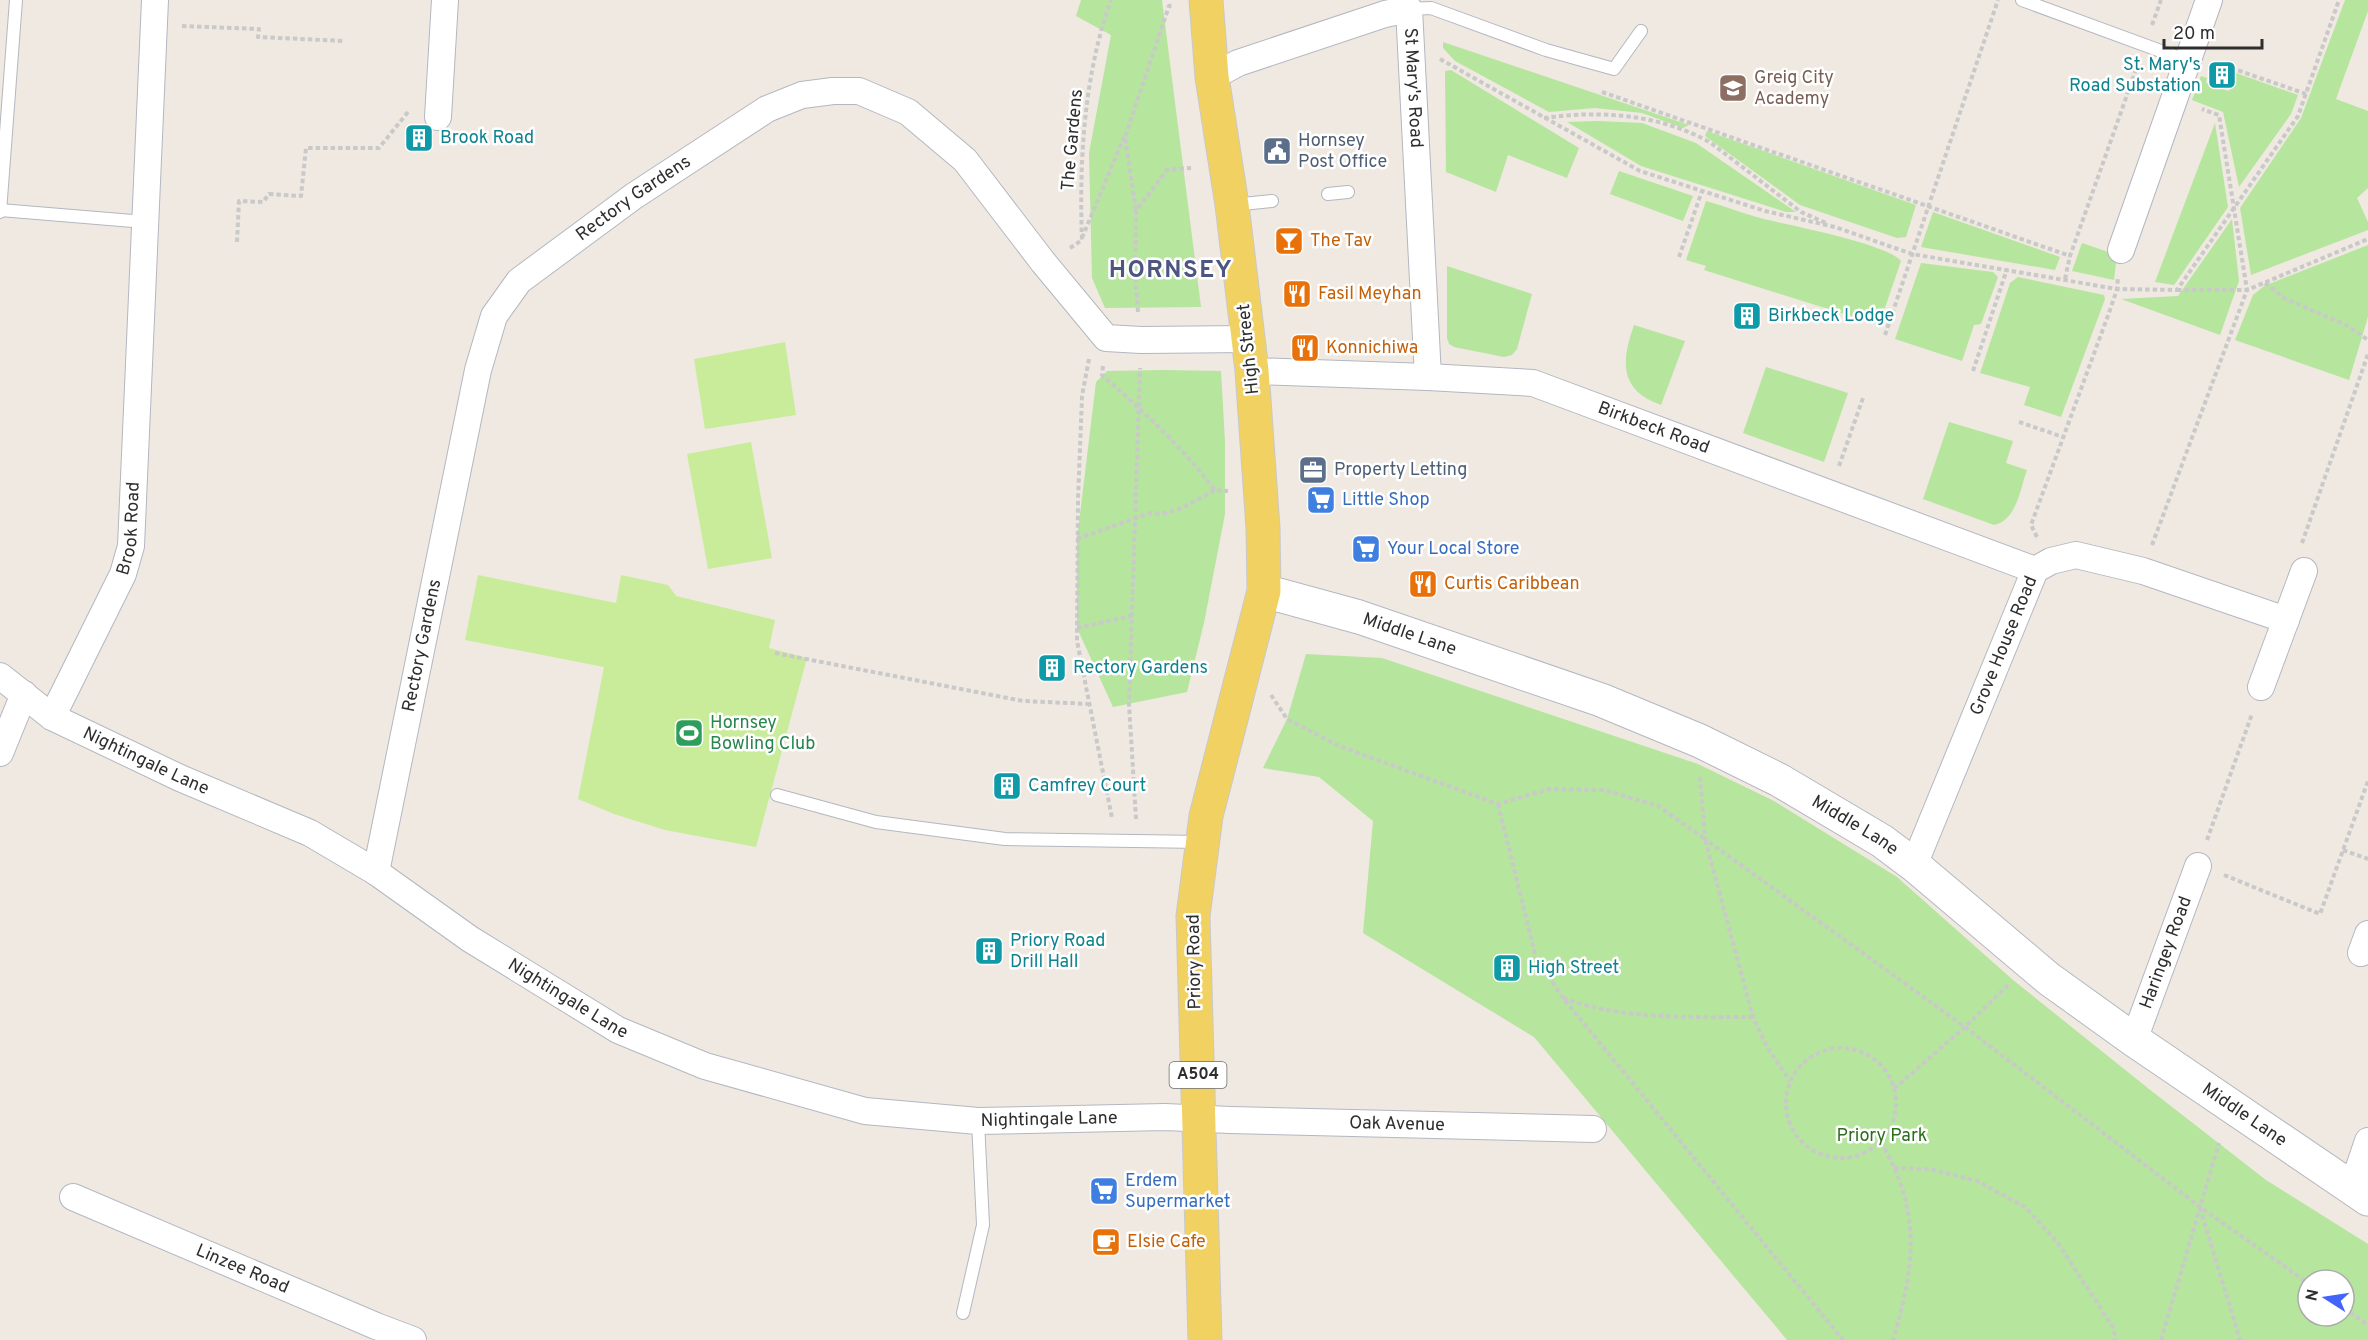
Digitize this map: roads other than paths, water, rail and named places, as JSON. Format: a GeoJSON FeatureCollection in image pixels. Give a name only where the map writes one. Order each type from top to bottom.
{"type":"FeatureCollection","features":[{"type":"Feature","properties":{"kind":"main road","name":"High Street"},"geometry":{"type":"LineString","coordinates":[[1206,1],[1212,76],[1232,205],[1249,339],[1263,528],[1264,591]]}},
{"type":"Feature","properties":{"kind":"main road","name":"Priory Road"},"geometry":{"type":"LineString","coordinates":[[1205,1340],[1193,916],[1206,816],[1264,591]]}},
{"type":"Feature","properties":{"kind":"street"},"geometry":{"type":"LineString","coordinates":[[438,117],[445,0]]}},
{"type":"Feature","properties":{"kind":"street"},"geometry":{"type":"LineString","coordinates":[[2121,250],[2209,0]]}},
{"type":"Feature","properties":{"kind":"street","name":"St Mary's Road"},"geometry":{"type":"LineString","coordinates":[[1212,76],[1238,63],[1409,5],[1428,376]]}},
{"type":"Feature","properties":{"kind":"street","name":"Brook Road"},"geometry":{"type":"LineString","coordinates":[[52,717],[123,574],[131,546],[155,12]]}},
{"type":"Feature","properties":{"kind":"street","name":"Rectory Gardens"},"geometry":{"type":"LineString","coordinates":[[376,872],[478,370],[494,316],[519,281],[634,196],[767,110],[802,95],[833,91],[859,91],[908,112],[965,160],[1043,262],[1101,332],[1141,340],[1249,339]]}},
{"type":"Feature","properties":{"kind":"street","name":"Birkbeck Road"},"geometry":{"type":"LineString","coordinates":[[1252,371],[1428,376],[1533,383],[2043,566]]}},
{"type":"Feature","properties":{"kind":"street","name":"Grove House Road"},"geometry":{"type":"LineString","coordinates":[[1914,865],[2043,566],[2076,555],[2143,571],[2286,620]]}},
{"type":"Feature","properties":{"kind":"street"},"geometry":{"type":"LineString","coordinates":[[2261,687],[2304,571]]}},
{"type":"Feature","properties":{"kind":"street","name":"Middle Lane"},"geometry":{"type":"LineString","coordinates":[[1264,591],[1359,618],[1601,700],[1700,741],[1779,780],[1881,842],[1914,865],[2049,979],[2134,1040],[2360,1193]]}},
{"type":"Feature","properties":{"kind":"street","name":"Nightingale Lane"},"geometry":{"type":"LineString","coordinates":[[0,676],[52,717],[180,778],[310,833],[376,872],[470,939],[618,1030],[705,1066],[865,1111],[978,1121],[1199,1118]]}},
{"type":"Feature","properties":{"kind":"street"},"geometry":{"type":"LineString","coordinates":[[0,753],[24,694]]}},
{"type":"Feature","properties":{"kind":"street","name":"Haringey Road"},"geometry":{"type":"LineString","coordinates":[[2134,1040],[2209,870]]}},
{"type":"Feature","properties":{"kind":"street","name":"Oak Avenue"},"geometry":{"type":"LineString","coordinates":[[1199,1118],[1593,1129]]}},
{"type":"Feature","properties":{"kind":"street"},"geometry":{"type":"LineString","coordinates":[[2360,1193],[2368,1141]]}},
{"type":"Feature","properties":{"kind":"street","name":"Linzee Road"},"geometry":{"type":"LineString","coordinates":[[73,1197],[374,1333],[413,1340]]}},
{"type":"Feature","properties":{"kind":"lane"},"geometry":{"type":"LineString","coordinates":[[16,0],[0,211],[145,222]]}},
{"type":"Feature","properties":{"kind":"lane"},"geometry":{"type":"LineString","coordinates":[[2022,0],[2189,57]]}},
{"type":"Feature","properties":{"kind":"lane"},"geometry":{"type":"LineString","coordinates":[[1409,5],[1431,8],[1546,50],[1614,69],[1641,31]]}},
{"type":"Feature","properties":{"kind":"lane"},"geometry":{"type":"LineString","coordinates":[[1328,194],[1348,192]]}},
{"type":"Feature","properties":{"kind":"lane"},"geometry":{"type":"LineString","coordinates":[[1232,205],[1272,201]]}},
{"type":"Feature","properties":{"kind":"lane"},"geometry":{"type":"LineString","coordinates":[[777,795],[876,822],[994,838],[1203,843]]}},
{"type":"Feature","properties":{"kind":"lane"},"geometry":{"type":"LineString","coordinates":[[963,1312],[983,1225],[978,1121]]}},
{"type":"Feature","properties":{"kind":"place","name":"St. Mary's Road Substation"},"geometry":{"type":"Point","coordinates":[2222,75]}},
{"type":"Feature","properties":{"kind":"place","name":"Greig City Academy"},"geometry":{"type":"Point","coordinates":[1733,88]}},
{"type":"Feature","properties":{"kind":"place","name":"Brook Road"},"geometry":{"type":"Point","coordinates":[419,138]}},
{"type":"Feature","properties":{"kind":"place","name":"Hornsey Post Office"},"geometry":{"type":"Point","coordinates":[1277,151]}},
{"type":"Feature","properties":{"kind":"place","name":"The Tav"},"geometry":{"type":"Point","coordinates":[1289,241]}},
{"type":"Feature","properties":{"kind":"place","name":"Fasil Meyhan"},"geometry":{"type":"Point","coordinates":[1297,294]}},
{"type":"Feature","properties":{"kind":"place","name":"Birkbeck Lodge"},"geometry":{"type":"Point","coordinates":[1747,316]}},
{"type":"Feature","properties":{"kind":"place","name":"Konnichiwa"},"geometry":{"type":"Point","coordinates":[1305,348]}},
{"type":"Feature","properties":{"kind":"place","name":"Property Letting"},"geometry":{"type":"Point","coordinates":[1313,470]}},
{"type":"Feature","properties":{"kind":"place","name":"Little Shop"},"geometry":{"type":"Point","coordinates":[1321,500]}},
{"type":"Feature","properties":{"kind":"place","name":"Your Local Store"},"geometry":{"type":"Point","coordinates":[1366,549]}},
{"type":"Feature","properties":{"kind":"place","name":"Curtis Caribbean"},"geometry":{"type":"Point","coordinates":[1423,584]}},
{"type":"Feature","properties":{"kind":"place","name":"Rectory Gardens"},"geometry":{"type":"Point","coordinates":[1052,668]}},
{"type":"Feature","properties":{"kind":"place","name":"Hornsey Bowling Club"},"geometry":{"type":"Point","coordinates":[689,733]}},
{"type":"Feature","properties":{"kind":"place","name":"Camfrey Court"},"geometry":{"type":"Point","coordinates":[1007,786]}},
{"type":"Feature","properties":{"kind":"place","name":"Priory Road Drill Hall"},"geometry":{"type":"Point","coordinates":[989,951]}},
{"type":"Feature","properties":{"kind":"place","name":"High Street"},"geometry":{"type":"Point","coordinates":[1507,968]}},
{"type":"Feature","properties":{"kind":"place","name":"Erdem Supermarket"},"geometry":{"type":"Point","coordinates":[1104,1191]}},
{"type":"Feature","properties":{"kind":"place","name":"Elsie Cafe"},"geometry":{"type":"Point","coordinates":[1106,1242]}},
{"type":"Feature","properties":{"kind":"district","name":"HORNSEY"},"geometry":{"type":"Point","coordinates":[1171,271]}},
{"type":"Feature","properties":{"kind":"park label","name":"Priory Park"},"geometry":{"type":"Point","coordinates":[1882,1136]}}]}
